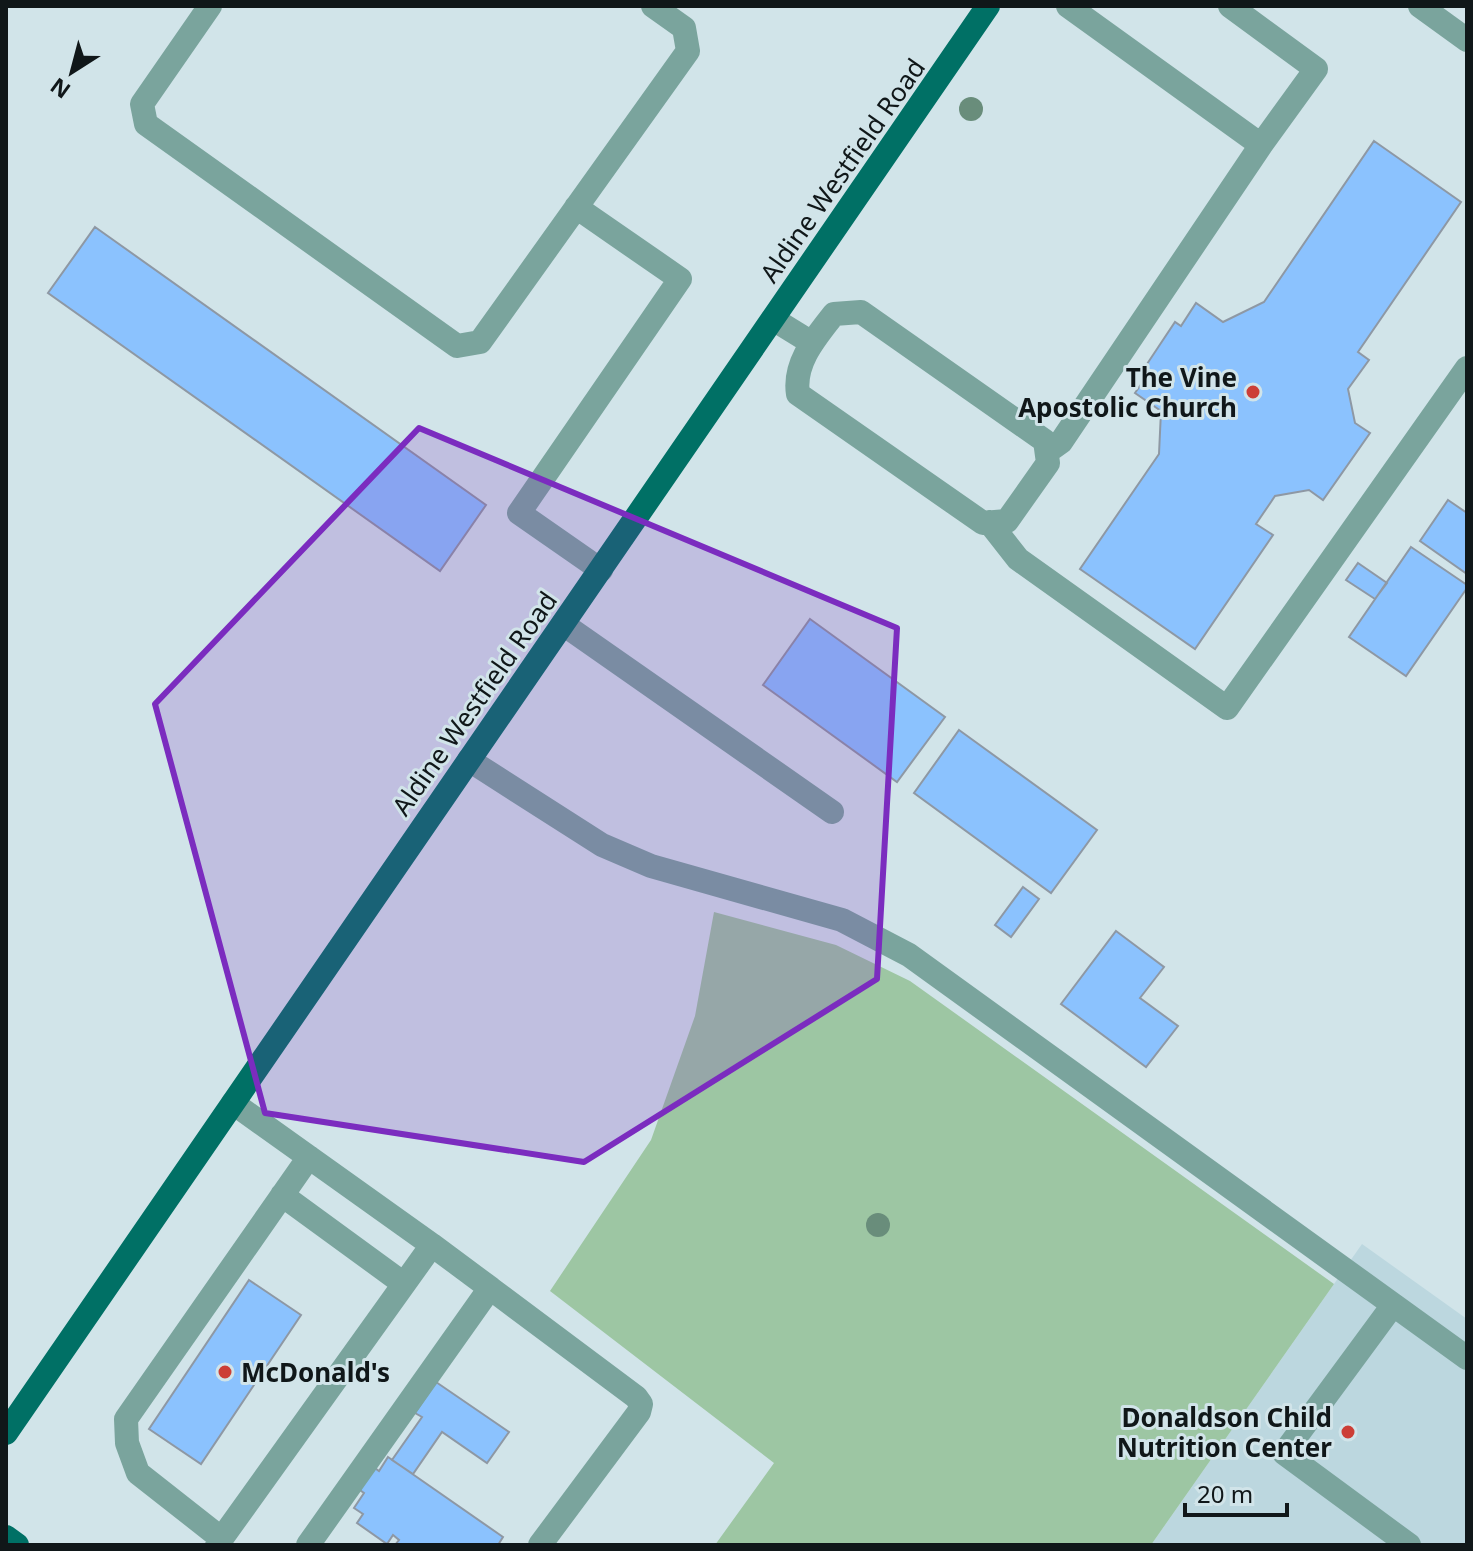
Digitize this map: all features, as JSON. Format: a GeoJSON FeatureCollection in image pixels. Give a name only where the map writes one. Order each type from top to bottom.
{"type":"FeatureCollection","features":[{"type":"Feature","properties":{"kind":"main road","name":"Aldine Westfield Road"},"geometry":{"type":"LineString","coordinates":[[6,1433],[988,6]]}},
{"type":"Feature","properties":{"kind":"main road"},"geometry":{"type":"LineString","coordinates":[[6,1537],[17,1545]]}},
{"type":"Feature","properties":{"kind":"street"},"geometry":{"type":"LineString","coordinates":[[210,6],[142,104],[146,124],[457,346],[480,342],[688,51],[684,28],[653,6]]}},
{"type":"Feature","properties":{"kind":"street"},"geometry":{"type":"LineString","coordinates":[[1068,6],[1261,145]]}},
{"type":"Feature","properties":{"kind":"street"},"geometry":{"type":"LineString","coordinates":[[1047,452],[1061,442],[1261,145],[1316,69],[1230,6]]}},
{"type":"Feature","properties":{"kind":"street"},"geometry":{"type":"LineString","coordinates":[[1420,6],[1467,40]]}},
{"type":"Feature","properties":{"kind":"street"},"geometry":{"type":"LineString","coordinates":[[576,207],[680,279],[519,513],[601,570]]}},
{"type":"Feature","properties":{"kind":"street"},"geometry":{"type":"LineString","coordinates":[[861,312],[1045,441],[1047,452],[1048,463],[1007,521],[983,523],[798,394],[795,377],[812,343],[834,314],[861,312]]}},
{"type":"Feature","properties":{"kind":"street"},"geometry":{"type":"LineString","coordinates":[[773,319],[812,343]]}},
{"type":"Feature","properties":{"kind":"street"},"geometry":{"type":"LineString","coordinates":[[989,522],[1018,559],[1227,708],[1467,368]]}},
{"type":"Feature","properties":{"kind":"street"},"geometry":{"type":"LineString","coordinates":[[563,624],[832,812]]}},
{"type":"Feature","properties":{"kind":"street"},"geometry":{"type":"LineString","coordinates":[[469,760],[602,845],[651,866],[842,920],[909,955],[1467,1358]]}},
{"type":"Feature","properties":{"kind":"street"},"geometry":{"type":"LineString","coordinates":[[233,1103],[432,1245],[636,1397],[641,1404],[639,1412],[540,1545]]}},
{"type":"Feature","properties":{"kind":"street"},"geometry":{"type":"LineString","coordinates":[[309,1157],[126,1419],[127,1443],[138,1473],[220,1542],[432,1245]]}},
{"type":"Feature","properties":{"kind":"street"},"geometry":{"type":"LineString","coordinates":[[282,1195],[404,1284]]}},
{"type":"Feature","properties":{"kind":"street"},"geometry":{"type":"LineString","coordinates":[[308,1545],[490,1288]]}},
{"type":"Feature","properties":{"kind":"street"},"geometry":{"type":"LineString","coordinates":[[1393,1305],[1284,1453],[1409,1545]]}},
{"type":"Feature","properties":{"kind":"highlighted area"},"geometry":{"type":"Polygon","coordinates":[[[419,428],[897,628],[877,979],[584,1162],[265,1113],[155,704],[419,428]]]}},
{"type":"Feature","properties":{"kind":"shaded area","name":"Donaldson Child Nutrition Center"},"geometry":{"type":"Polygon","coordinates":[[[1362,1244],[1467,1319],[1467,1545],[1151,1545],[1362,1244]]]}},
{"type":"Feature","properties":{"kind":"green space"},"geometry":{"type":"Polygon","coordinates":[[[714,912],[836,945],[910,981],[1334,1284],[1151,1545],[715,1545],[774,1463],[550,1291],[651,1140],[695,1016],[714,912]]]}},
{"type":"Feature","properties":{"kind":"building"},"geometry":{"type":"Polygon","coordinates":[[[1374,141],[1461,202],[1358,352],[1369,360],[1348,389],[1355,423],[1370,433],[1323,500],[1309,490],[1275,496],[1256,524],[1273,535],[1195,649],[1080,569],[1159,454],[1161,411],[1135,393],[1149,373],[1143,370],[1175,322],[1181,326],[1196,303],[1223,322],[1264,302],[1374,141]]]}},
{"type":"Feature","properties":{"kind":"building"},"geometry":{"type":"Polygon","coordinates":[[[95,227],[486,505],[440,571],[48,293],[95,227]]]}},
{"type":"Feature","properties":{"kind":"building"},"geometry":{"type":"Polygon","coordinates":[[[1448,500],[1467,513],[1467,574],[1420,541],[1448,500]]]}},
{"type":"Feature","properties":{"kind":"building"},"geometry":{"type":"Polygon","coordinates":[[[1411,547],[1467,585],[1467,588],[1406,676],[1349,637],[1411,547]]]}},
{"type":"Feature","properties":{"kind":"building"},"geometry":{"type":"Polygon","coordinates":[[[1358,563],[1387,583],[1375,599],[1346,580],[1358,563]]]}},
{"type":"Feature","properties":{"kind":"building"},"geometry":{"type":"Polygon","coordinates":[[[810,619],[945,717],[897,782],[763,685],[810,619]]]}},
{"type":"Feature","properties":{"kind":"building"},"geometry":{"type":"Polygon","coordinates":[[[959,730],[1097,830],[1051,893],[914,793],[959,730]]]}},
{"type":"Feature","properties":{"kind":"building"},"geometry":{"type":"Polygon","coordinates":[[[1023,887],[1039,899],[1011,937],[995,925],[1023,887]]]}},
{"type":"Feature","properties":{"kind":"building"},"geometry":{"type":"Polygon","coordinates":[[[1116,931],[1164,967],[1140,998],[1178,1026],[1146,1067],[1061,1004],[1116,931]]]}},
{"type":"Feature","properties":{"kind":"building","name":"McDonald's"},"geometry":{"type":"Polygon","coordinates":[[[249,1280],[301,1315],[201,1464],[149,1429],[249,1280]]]}},
{"type":"Feature","properties":{"kind":"building"},"geometry":{"type":"Polygon","coordinates":[[[436,1382],[509,1432],[487,1463],[442,1432],[413,1474],[392,1460],[422,1417],[415,1413],[436,1382]]]}},
{"type":"Feature","properties":{"kind":"building"},"geometry":{"type":"Polygon","coordinates":[[[388,1457],[503,1537],[498,1545],[395,1545],[399,1540],[393,1535],[387,1544],[357,1523],[363,1514],[354,1508],[364,1493],[357,1488],[372,1466],[379,1471],[388,1457]]]}},
{"type":"Feature","properties":{"kind":"place","name":"The Vine Apostolic Church"},"geometry":{"type":"Point","coordinates":[1253,392]}},
{"type":"Feature","properties":{"kind":"place","name":"McDonald's"},"geometry":{"type":"Point","coordinates":[225,1372]}},
{"type":"Feature","properties":{"kind":"place","name":"Donaldson Child Nutrition Center"},"geometry":{"type":"Point","coordinates":[1348,1432]}}]}
